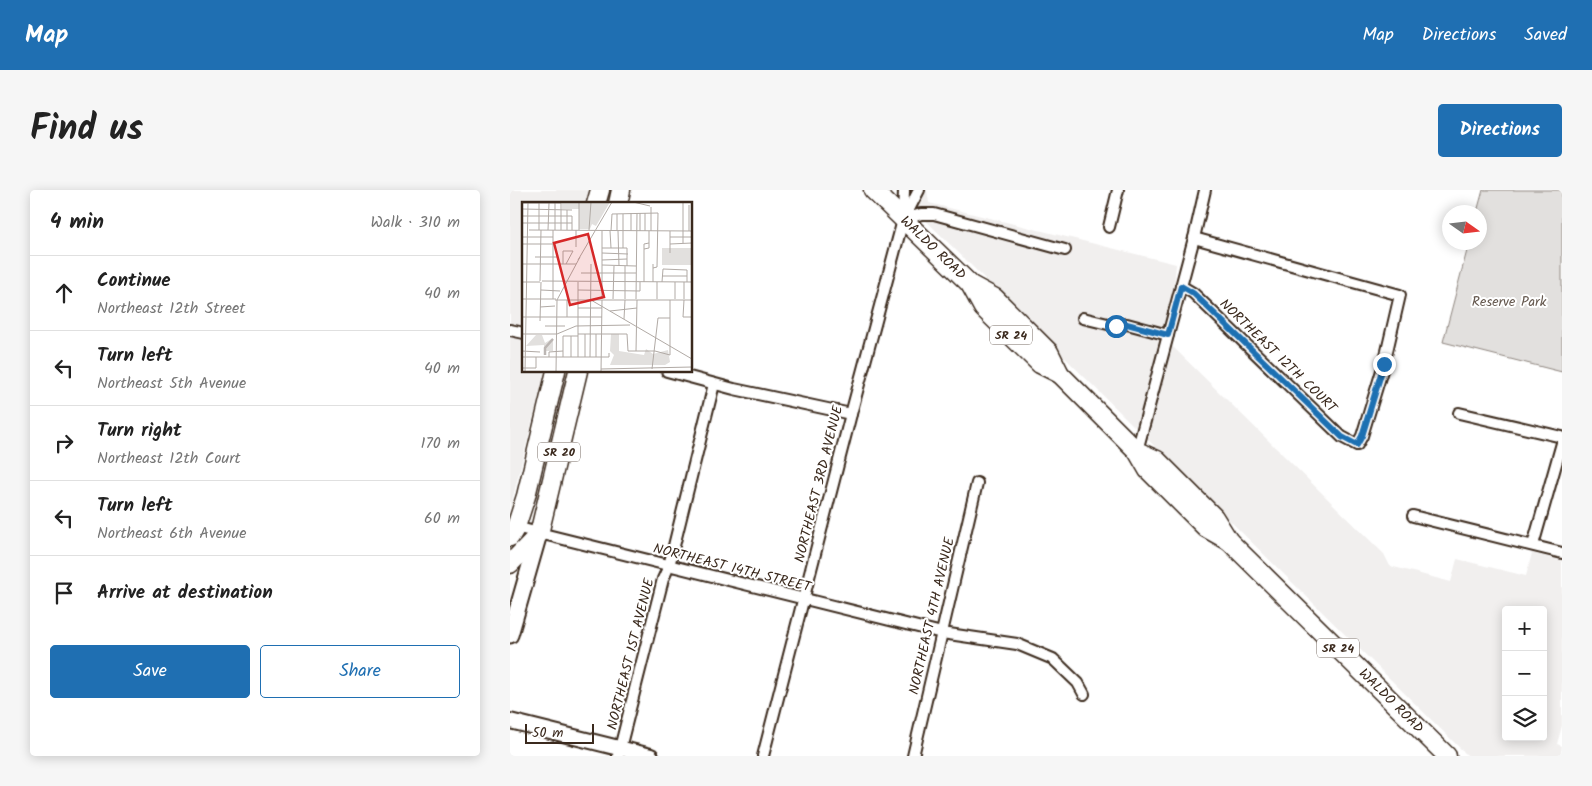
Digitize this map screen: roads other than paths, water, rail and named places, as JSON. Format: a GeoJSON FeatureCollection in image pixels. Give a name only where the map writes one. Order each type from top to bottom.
{"type":"FeatureCollection","features":[{"type":"Feature","properties":{"kind":"highway","name":"WALDO ROAD"},"geometry":{"type":"LineString","coordinates":[[873,190],[971,285],[983,308],[1040,364],[1060,374],[1137,451],[1157,460],[1214,517],[1229,541],[1447,756]]}},
{"type":"Feature","properties":{"kind":"highway","name":"SR 20"},"geometry":{"type":"LineString","coordinates":[[512,530],[526,496],[556,372]]}},
{"type":"Feature","properties":{"kind":"highway","name":"SR 20"},"geometry":{"type":"LineString","coordinates":[[539,534],[578,372]]}},
{"type":"Feature","properties":{"kind":"highway"},"geometry":{"type":"LineString","coordinates":[[511,565],[539,534]]}},
{"type":"Feature","properties":{"kind":"main road"},"geometry":{"type":"LineString","coordinates":[[511,565],[512,530]]}},
{"type":"Feature","properties":{"kind":"main road"},"geometry":{"type":"LineString","coordinates":[[510,635],[539,534]]}},
{"type":"Feature","properties":{"kind":"street","name":"NORTHEAST 3RD AVENUE"},"geometry":{"type":"LineString","coordinates":[[903,220],[904,190]]}},
{"type":"Feature","properties":{"kind":"street","name":"NORTHEAST 3RD AVENUE"},"geometry":{"type":"LineString","coordinates":[[763,756],[903,220],[919,190]]}},
{"type":"Feature","properties":{"kind":"street"},"geometry":{"type":"LineString","coordinates":[[1109,227],[1118,190]]}},
{"type":"Feature","properties":{"kind":"street"},"geometry":{"type":"LineString","coordinates":[[1137,451],[1205,190]]}},
{"type":"Feature","properties":{"kind":"street"},"geometry":{"type":"LineString","coordinates":[[903,220],[921,214],[934,214],[1065,250]]}},
{"type":"Feature","properties":{"kind":"street","name":"NORTHEAST 12TH COURT"},"geometry":{"type":"LineString","coordinates":[[1181,286],[1193,293],[1342,437],[1357,445],[1362,436],[1384,364],[1400,295],[1194,238]]}},
{"type":"Feature","properties":{"kind":"street"},"geometry":{"type":"LineString","coordinates":[[1083,318],[1116,326],[1127,324],[1168,335]]}},
{"type":"Feature","properties":{"kind":"street"},"geometry":{"type":"LineString","coordinates":[[671,372],[714,384],[851,414]]}},
{"type":"Feature","properties":{"kind":"street","name":"NORTHEAST 1ST AVENUE"},"geometry":{"type":"LineString","coordinates":[[620,752],[714,384]]}},
{"type":"Feature","properties":{"kind":"street"},"geometry":{"type":"LineString","coordinates":[[1459,413],[1562,437]]}},
{"type":"Feature","properties":{"kind":"street"},"geometry":{"type":"LineString","coordinates":[[1533,545],[1562,443]]}},
{"type":"Feature","properties":{"kind":"street","name":"NORTHEAST 4TH AVENUE"},"geometry":{"type":"LineString","coordinates":[[913,756],[977,483]]}},
{"type":"Feature","properties":{"kind":"street"},"geometry":{"type":"LineString","coordinates":[[1413,516],[1562,553]]}},
{"type":"Feature","properties":{"kind":"street","name":"NORTHEAST 14TH STREET"},"geometry":{"type":"LineString","coordinates":[[512,530],[539,534],[942,633],[1017,644],[1053,659],[1078,683],[1084,694]]}},
{"type":"Feature","properties":{"kind":"street"},"geometry":{"type":"LineString","coordinates":[[510,721],[620,752],[651,756]]}},
{"type":"Feature","properties":{"kind":"park label","name":"Reserve Park"},"geometry":{"type":"Point","coordinates":[1509,302]}}]}
